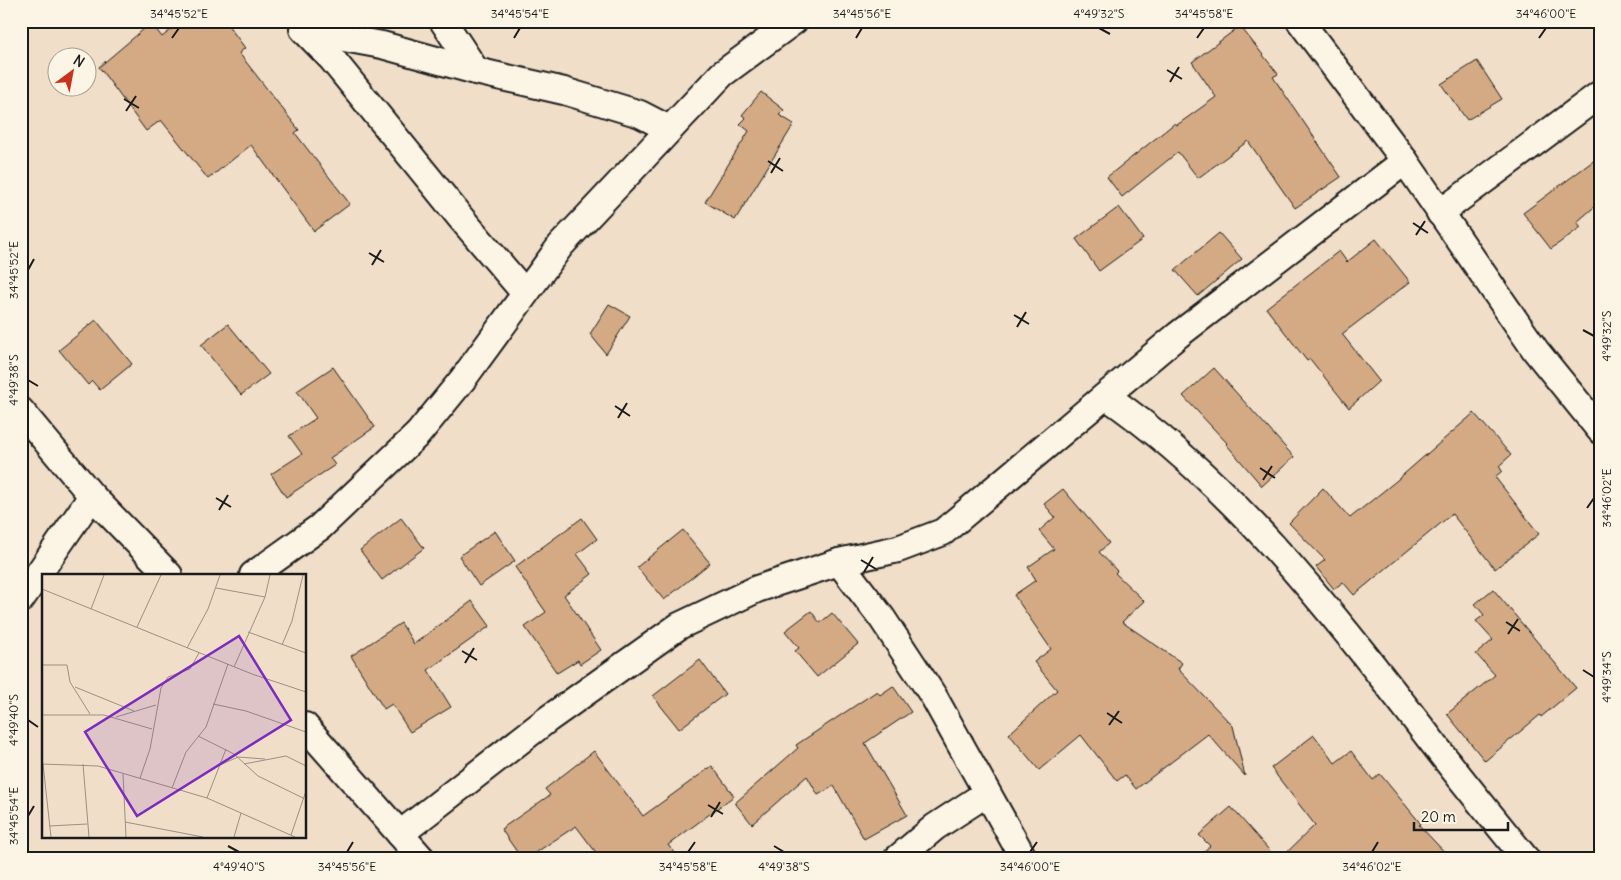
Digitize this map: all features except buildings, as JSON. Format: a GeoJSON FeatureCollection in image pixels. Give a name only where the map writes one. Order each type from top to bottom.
{"type":"FeatureCollection","features":[{"type":"Feature","properties":{"kind":"street"},"geometry":{"type":"LineString","coordinates":[[443,21],[476,71]]}},
{"type":"Feature","properties":{"kind":"street"},"geometry":{"type":"LineString","coordinates":[[254,574],[320,527],[418,434],[463,379],[524,292],[561,245],[722,74],[794,21]]}},
{"type":"Feature","properties":{"kind":"street"},"geometry":{"type":"LineString","coordinates":[[1300,21],[1405,161],[1536,351],[1600,430]]}},
{"type":"Feature","properties":{"kind":"street"},"geometry":{"type":"LineString","coordinates":[[301,26],[382,45],[476,71],[564,91],[640,114],[669,129]]}},
{"type":"Feature","properties":{"kind":"street"},"geometry":{"type":"LineString","coordinates":[[301,26],[332,59],[460,217],[524,292]]}},
{"type":"Feature","properties":{"kind":"street"},"geometry":{"type":"LineString","coordinates":[[1440,213],[1600,94]]}},
{"type":"Feature","properties":{"kind":"street"},"geometry":{"type":"LineString","coordinates":[[400,834],[548,719],[679,626],[758,589],[839,562],[898,549],[943,532],[1186,329],[1405,161]]}},
{"type":"Feature","properties":{"kind":"street"},"geometry":{"type":"LineString","coordinates":[[1106,396],[1144,422],[1178,450],[1280,555],[1324,606],[1526,859]]}},
{"type":"Feature","properties":{"kind":"street"},"geometry":{"type":"LineString","coordinates":[[21,411],[92,496],[168,574]]}},
{"type":"Feature","properties":{"kind":"street"},"geometry":{"type":"LineString","coordinates":[[21,599],[92,496]]}},
{"type":"Feature","properties":{"kind":"street"},"geometry":{"type":"LineString","coordinates":[[839,562],[882,618],[934,697],[1024,859]]}},
{"type":"Feature","properties":{"kind":"street"},"geometry":{"type":"LineString","coordinates":[[306,727],[422,859]]}},
{"type":"Feature","properties":{"kind":"street"},"geometry":{"type":"LineString","coordinates":[[897,859],[935,827],[987,793]]}}]}
